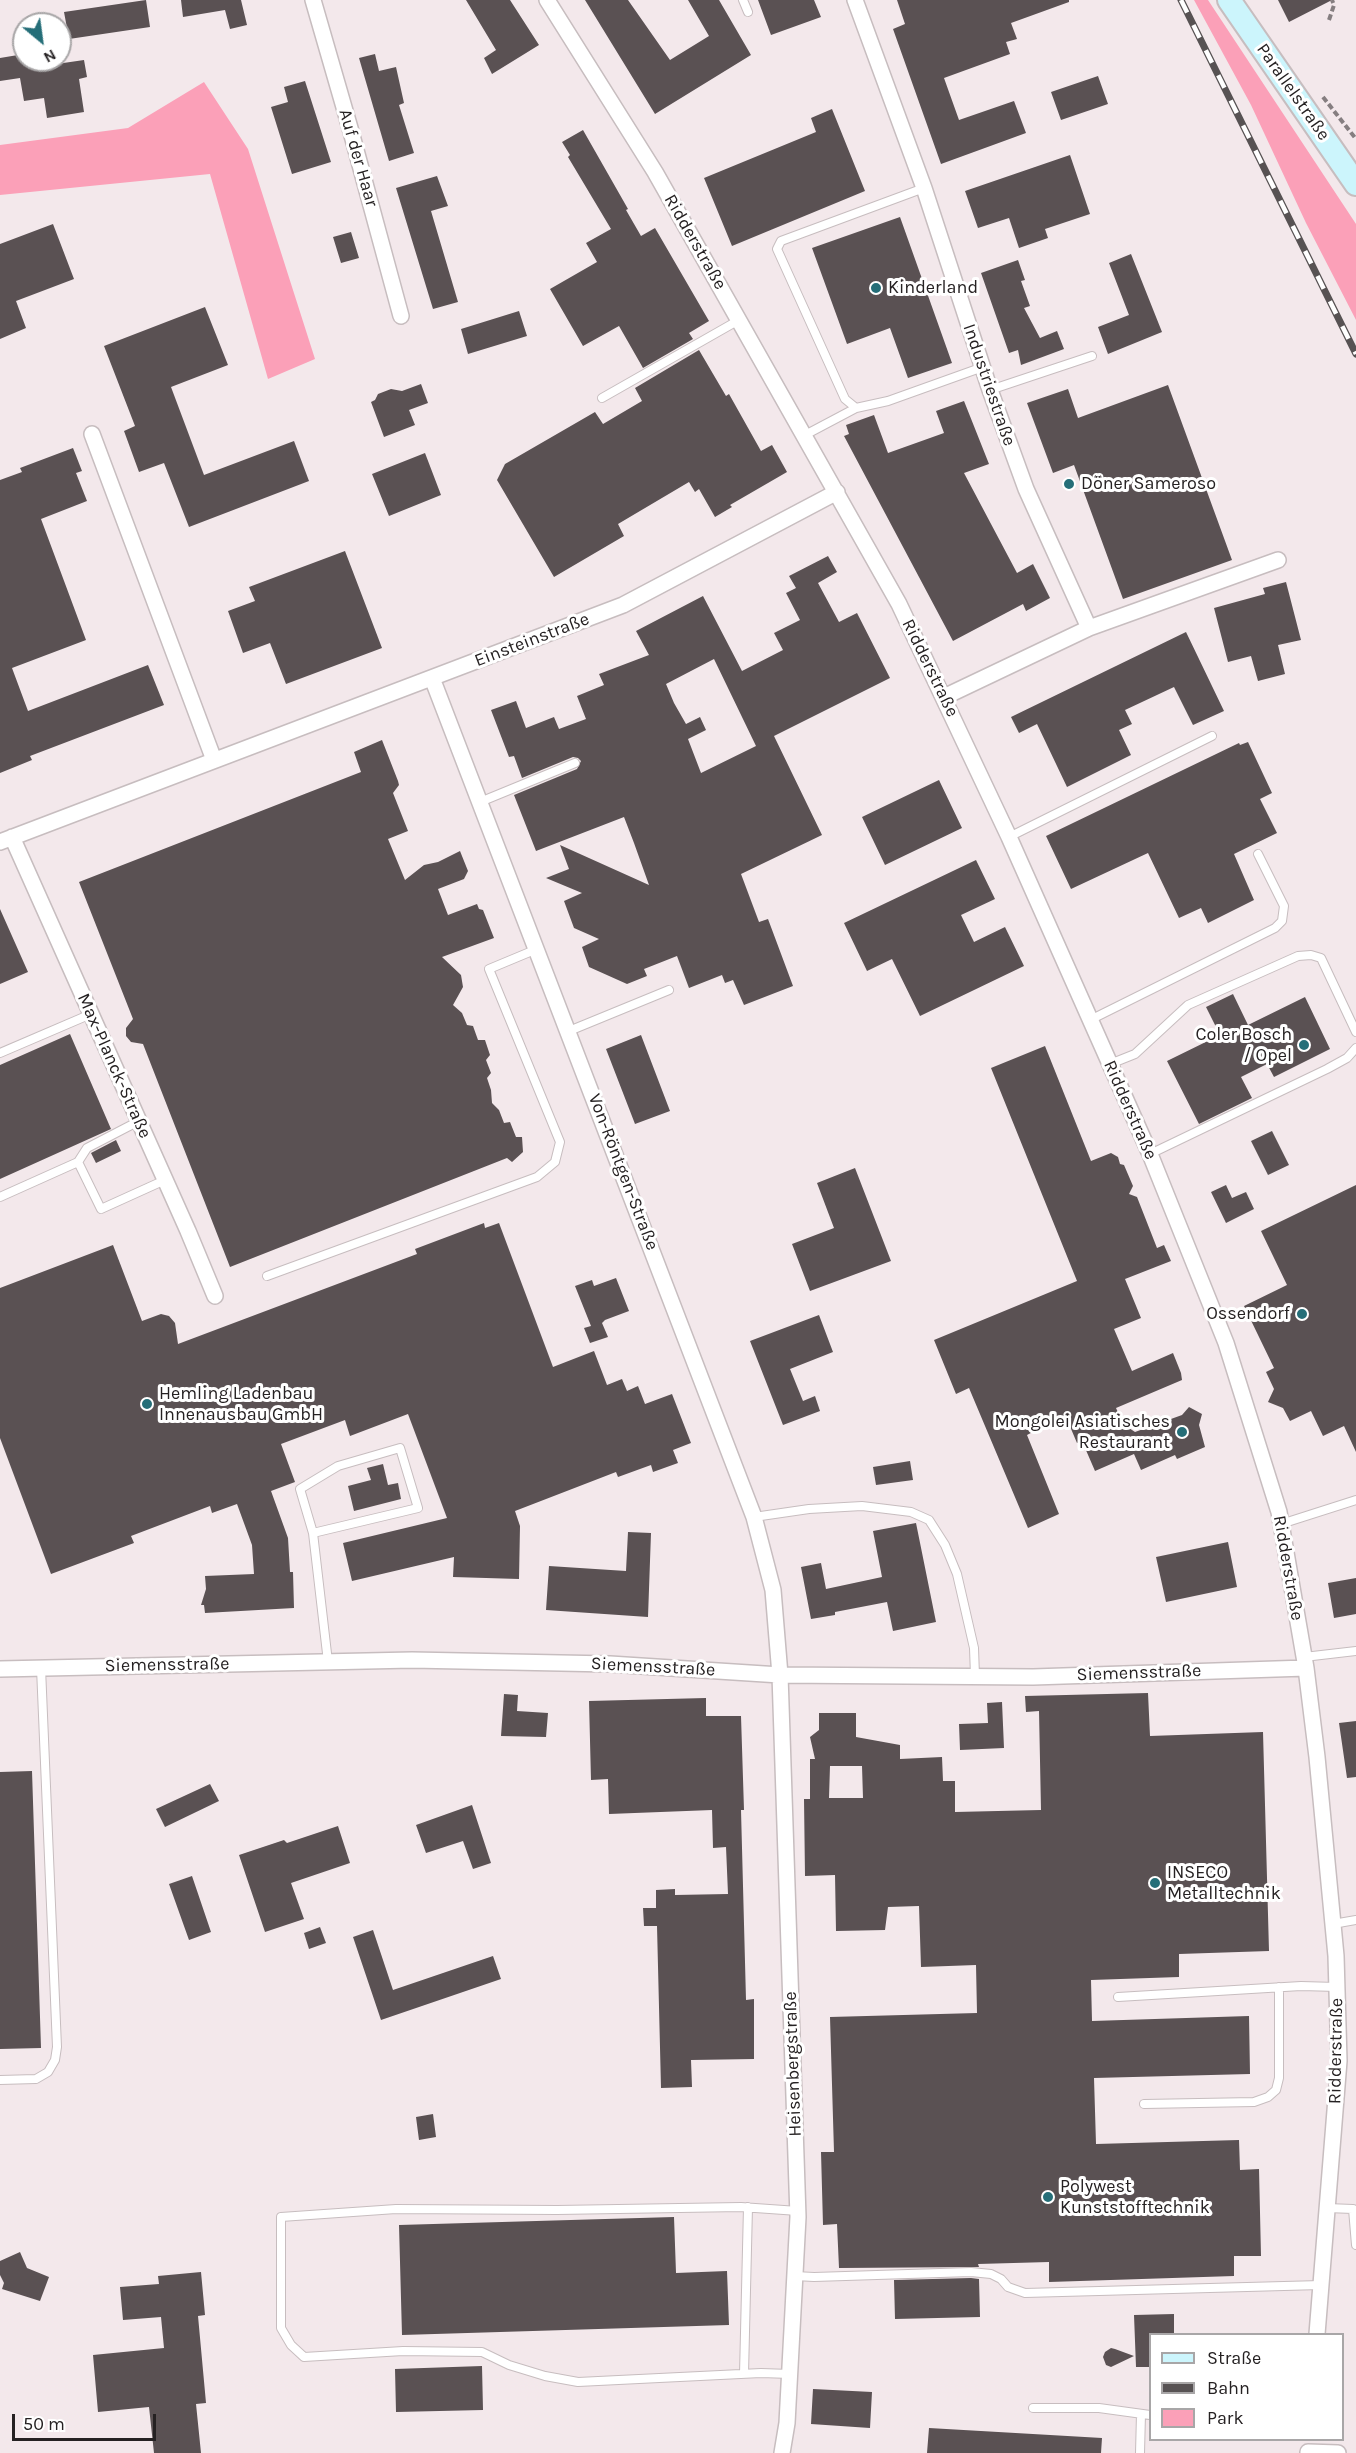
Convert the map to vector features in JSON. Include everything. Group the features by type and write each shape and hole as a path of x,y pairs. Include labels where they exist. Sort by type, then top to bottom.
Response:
{"main road":[{"name":"Parallelstraße","path":"1229,0 1356,184"}],"street":[{"name":"Auf der Haar","path":"313,0 351,128 401,316"},
{"name":"Ridderstraße","path":"547,0 655,172 899,604 945,697 1110,1064 1226,1343 1281,1524 1305,1663 1317,1757 1333,1924 1339,2061 1317,2333"},
{"name":"Industriestraße","path":"855,0 924,188 990,390 1026,489 1089,628"},
{"path":"92,434 214,760"},
{"name":"Einsteinstraße","path":"6,839 623,605 837,492"},
{"path":"945,697 1089,628 1278,560"},
{"name":"Von-Röntgen-Straße","path":"432,678 754,1517 773,1590 780,1675"},
{"name":"Max-Planck-Straße","path":"6,839 91,1014 215,1296"},
{"name":"Siemensstraße","path":"0,1669 412,1660 610,1664 780,1675 1033,1677 1305,1663"},
{"name":"Heisenbergstraße","path":"780,1675 798,2211 787,2422 782,2453"},
{"path":"1308,2453 1338,2453"}],"lane":[{"path":"743,0 748,12"},
{"path":"856,408 845,399 777,249 781,241 924,188"},
{"path":"602,398 740,320"},
{"path":"990,390 1092,356"},
{"path":"805,435 856,408 888,401 983,367"},
{"path":"1009,837 1212,736"},
{"path":"480,802 575,763"},
{"path":"1090,1020 1275,928 1282,921 1284,906 1258,854"},
{"path":"267,1276 537,1177 555,1162 560,1142 489,969 537,949"},
{"path":"1110,1064 1135,1054 1188,1005 1298,956 1311,955 1321,958 1356,1032"},
{"path":"569,1031 669,990"},
{"path":"0,1053 91,1014"},
{"path":"1149,1154 1327,1069 1347,1058 1356,1048"},
{"path":"0,1197 78,1162 87,1148 139,1121"},
{"path":"78,1162 101,1209 165,1180"},
{"path":"313,1533 418,1508 400,1449 338,1466 300,1489 313,1533 328,1662"},
{"path":"1281,1524 1356,1500"},
{"path":"754,1517 809,1509 862,1506 911,1512 928,1520 945,1545 957,1574 974,1648 975,1676"},
{"path":"1305,1663 1356,1651"},
{"path":"0,2080 36,2079 48,2072 55,2060 57,2047 41,1668"},
{"path":"1333,1924 1356,1920"},
{"path":"1118,1997 1279,1987 1337,1987"},
{"path":"1144,2104 1254,2102 1268,2097 1276,2090 1279,2078 1279,1987"},
{"path":"744,2374 748,2207"},
{"path":"790,2374 578,2382 536,2374 509,2365 482,2352 403,2351 304,2357 291,2345 281,2328 281,2217 396,2209 557,2210 748,2207 798,2211"},
{"path":"1327,2208 1353,2209 1356,2245"},
{"path":"795,2276 971,2272 991,2274 1001,2278 1008,2287 1025,2293 1321,2285"},
{"path":"1033,2408 1099,2408 1149,2415"},
{"path":"1140,2453 1141,2414"}],"path":[{"path":"1329,20 1334,4 1332,0"}],"green space":[{"path":"1194,0 1208,0 1356,224 1356,320 1306,223 1251,105"},
{"path":"204,82 248,149 315,359 268,379 210,174 0,195 0,145 128,128"}],"building":[{"path":"146,0 150,27 72,39 72,12 64,12"},
{"path":"181,0 241,0 247,25 230,29 225,10 183,17"},
{"path":"466,0 510,0 539,45 492,74 484,58 496,50"},
{"path":"585,0 628,0 670,60 709,36 688,0 719,0 751,55 655,114"},
{"path":"758,0 814,0 821,17 771,35"},
{"path":"897,0 1069,0 1069,2 1011,23 1017,39 1006,42 1010,54 944,78 959,120 1014,101 1026,133 941,164 893,29 905,24"},
{"path":"1278,0 1332,0 1289,22"},
{"path":"375,54 379,71 396,67 404,103 399,105 414,153 389,161 359,58"},
{"path":"12,56 12,72 72,72 72,62 84,60 87,77 79,79 84,112 47,118 44,98 24,101 20,78 0,81 0,58"},
{"path":"1098,76 1108,104 1061,120 1051,92"},
{"path":"305,81 331,162 292,174 271,107 288,102 284,87"},
{"path":"832,109 865,191 732,246 704,178 816,132 811,118"},
{"path":"583,130 641,236 655,228 709,321 689,333 693,339 643,368 619,326 583,346 550,289 597,262 586,243 611,229 568,157 570,155 562,142"},
{"path":"1070,155 1090,214 1045,229 1048,238 1019,248 1009,218 978,228 965,191"},
{"path":"437,176 448,206 431,211 458,302 433,309 396,188"},
{"name":"Kinderland","path":"900,217 952,363 908,378 890,328 847,344 812,248"},
{"path":"53,224 74,279 16,301 26,328 0,339 0,244"},
{"path":"351,232 359,258 341,263 333,237"},
{"path":"1131,254 1162,332 1108,354 1098,327 1129,315 1109,263"},
{"path":"1018,260 1025,280 1021,281 1030,306 1024,308 1040,338 1057,331 1064,349 1021,365 1018,350 1009,353 981,273"},
{"path":"205,307 228,365 171,387 204,475 294,441 309,481 189,527 164,463 139,472 124,431 135,426 104,346"},
{"path":"519,311 527,336 468,354 461,329"},
{"path":"699,350 726,396 729,394 761,451 772,445 787,472 730,505 732,507 715,517 699,489 695,492 689,482 618,524 624,536 554,577 497,480 505,464 595,412 603,424 642,401 635,388"},
{"path":"421,384 428,403 409,410 415,425 384,437 371,402 378,394 391,389 402,391"},
{"path":"1168,385 1232,560 1123,599 1074,465 1053,473 1027,403 1068,389 1078,418"},
{"path":"964,401 989,464 964,473 1017,573 1033,564 1050,598 1026,611 1023,604 953,641 844,436 849,434 846,425 874,415 888,453 944,433 936,411"},
{"path":"73,448 82,471 76,473 87,501 41,519 86,640 12,668 28,711 148,665 164,705 30,756 32,760 0,773 0,480 22,472 20,468"},
{"path":"425,453 441,495 389,516 372,474"},
{"path":"345,551 382,648 286,684 270,643 243,653 228,611 255,601 249,587"},
{"path":"828,556 837,572 818,583 839,622 857,613 890,678 774,736 822,835 741,874 759,922 768,919 793,986 744,1005 733,980 725,983 722,975 689,988 677,956 644,969 647,976 627,984 589,967 582,947 599,939 574,928 564,901 582,893 546,878 569,869 560,845 649,885 634,843 624,817 536,851 514,795 577,769 581,761 573,757 522,778 514,756 509,757 491,710 516,701 526,728 554,717 559,729 586,719 577,696 604,685 599,674 649,655 636,631 703,596 742,671 783,650 774,633 800,620 786,593 796,588 789,576","holes":["714,659 756,746 701,773 688,739 706,730 700,717 686,724 666,684"]},
{"path":"1286,582 1301,640 1278,645 1285,674 1258,681 1251,656 1228,662 1214,608 1265,594 1263,588"},
{"path":"1186,632 1224,711 1193,725 1174,687 1125,710 1132,724 1119,730 1131,755 1067,787 1037,724 1019,733 1011,717"},
{"path":"382,740 398,781 399,785 393,793 408,831 388,839 405,880 424,865 438,862 460,851 468,871 464,879 438,889 448,915 477,904 479,909 483,910 494,938 442,957 461,975 463,987 453,1005 462,1013 467,1025 473,1026 478,1040 485,1040 490,1055 486,1060 491,1073 487,1078 492,1103 499,1110 504,1123 510,1122 516,1137 522,1137 523,1152 512,1162 507,1158 230,1267 143,1044 131,1042 126,1036 126,1028 133,1019 79,882 361,772 354,752"},
{"path":"1248,742 1272,793 1260,799 1277,833 1234,854 1254,900 1208,923 1201,908 1179,918 1148,853 1071,889 1046,836 1239,743 1240,745"},
{"path":"939,780 962,828 885,865 862,817"},
{"path":"976,860 995,899 961,915 974,942 1005,927 1024,966 920,1016 892,959 867,971 844,923"},
{"path":"0,909 28,972 0,984"},
{"path":"1233,994 1248,1025 1305,997 1330,1049 1274,1077 1267,1064 1241,1077 1252,1098 1199,1124 1167,1061 1220,1035 1206,1007"},
{"path":"70,1034 111,1129 0,1179 0,1065"},
{"path":"641,1035 670,1111 635,1124 606,1049"},
{"path":"1045,1046 1091,1161 1111,1153 1118,1157 1133,1186 1129,1194 1137,1197 1157,1248 1164,1245 1171,1261 1125,1279 1141,1318 1114,1329 1132,1371 1173,1353 1182,1380 1116,1408 1123,1424 1135,1432 1182,1415 1189,1407 1202,1414 1199,1425 1205,1447 1177,1459 1175,1455 1141,1470 1134,1454 1095,1471 1082,1441 1077,1443 1066,1417 1048,1424 1027,1435 1059,1514 1028,1528 969,1388 956,1394 934,1340 1077,1281 991,1068"},
{"path":"1272,1131 1289,1165 1268,1175 1251,1141"},
{"path":"116,1140 121,1151 96,1163 91,1153"},
{"path":"855,1168 891,1261 810,1291 792,1244 834,1228 817,1183"},
{"path":"1226,1185 1232,1198 1246,1192 1254,1209 1226,1223 1211,1192"},
{"name":"Ossendorf","path":"1356,1185 1356,1452 1344,1426 1323,1436 1311,1411 1290,1421 1283,1408 1268,1402 1274,1389 1266,1372 1274,1368 1244,1306 1287,1285 1261,1231"},
{"path":"484,1223 485,1228 499,1223 553,1367 594,1351 607,1385 622,1379 627,1391 638,1386 645,1404 672,1394 691,1443 673,1450 678,1463 653,1472 651,1465 618,1477 616,1472 515,1511 520,1526 519,1579 453,1577 454,1557 352,1581 343,1543 447,1518 408,1414 350,1436 345,1420 281,1444 295,1482 271,1491 288,1538 290,1572 293,1572 294,1608 205,1613 204,1605 201,1605 206,1589 205,1576 254,1574 252,1545 237,1504 212,1513 210,1506 131,1536 134,1543 51,1574 0,1438 0,1288 113,1245 142,1321 161,1314 169,1316 175,1323 178,1344 417,1254 415,1249"},
{"path":"616,1278 629,1311 605,1320 602,1323 608,1337 590,1343 584,1328 591,1326 575,1286 592,1280 594,1286"},
{"path":"819,1315 833,1352 790,1369 803,1401 815,1396 820,1411 783,1425 750,1341"},
{"path":"910,1461 913,1480 876,1485 873,1467"},
{"path":"383,1464 388,1485 398,1483 401,1499 354,1511 348,1486 371,1480 367,1468"},
{"path":"916,1523 936,1622 893,1631 887,1602 811,1619 801,1567 821,1563 826,1589 882,1577 873,1531"},
{"path":"628,1532 651,1533 648,1617 546,1610 549,1566 626,1571"},
{"path":"1228,1542 1237,1587 1166,1602 1156,1557"},
{"path":"1356,1578 1356,1614 1334,1618 1328,1583"},
{"path":"1148,1693 1150,1736 1263,1732 1269,1951 1179,1954 1179,1977 1091,1980 1092,2021 1249,2016 1250,2074 1094,2078 1096,2144 1239,2140 1240,2170 1259,2169 1261,2256 1234,2256 1234,2276 1049,2282 1049,2262 978,2264 979,2267 839,2268 837,2224 823,2225 821,2152 834,2152 830,2017 977,2013 976,1965 921,1967 919,1906 888,1907 885,1930 836,1931 835,1875 805,1876 804,1799 810,1799 810,1759 815,1759 810,1737 819,1730 819,1713 856,1713 856,1737 900,1745 900,1759 942,1757 943,1781 955,1781 955,1812 1041,1810 1039,1711 1026,1712 1025,1696","holes":["830,1766 862,1766 863,1798 829,1798"]},
{"path":"504,1694 518,1695 517,1711 548,1713 546,1737 501,1736"},
{"path":"706,1698 706,1716 741,1716 746,2000 754,1999 754,2059 691,2060 692,2087 661,2088 657,1926 644,1926 643,1908 656,1908 656,1890 675,1889 675,1895 728,1894 726,1847 713,1848 712,1810 609,1814 608,1779 591,1780 589,1701"},
{"path":"1002,1702 1004,1748 960,1750 959,1724 988,1723 987,1703"},
{"path":"1356,1721 1356,1777 1347,1778 1339,1723"},
{"path":"32,1771 41,2048 0,2049 0,1772"},
{"path":"210,1784 219,1801 165,1827 156,1809"},
{"path":"472,1805 491,1863 473,1869 463,1841 426,1853 416,1825"},
{"path":"338,1826 350,1863 291,1883 304,1919 265,1932 239,1855 284,1840 287,1843"},
{"path":"192,1876 211,1932 189,1940 169,1884"},
{"path":"320,1927 326,1943 309,1949 304,1933"},
{"path":"373,1930 393,1990 493,1956 501,1979 381,2020 353,1937"},
{"path":"433,2114 436,2137 419,2140 416,2117"},
{"path":"674,2217 676,2273 727,2271 729,2325 402,2335 399,2225"},
{"path":"20,2252 27,2268 49,2277 40,2301 2,2289 4,2283 0,2275 0,2261"},
{"path":"201,2272 205,2315 198,2316 206,2403 196,2404 201,2453 154,2453 149,2407 98,2412 93,2355 164,2348 161,2317 123,2320 120,2287 159,2284 158,2276"},
{"path":"979,2279 980,2317 895,2319 894,2280"},
{"path":"1174,2314 1174,2333 1149,2333 1149,2367 1136,2367 1134,2315"},
{"path":"1111,2348 1134,2356 1111,2367 1106,2365 1103,2357 1105,2352"},
{"path":"482,2366 483,2410 396,2412 395,2369"},
{"path":"813,2389 872,2392 870,2428 811,2424"},
{"path":"929,2428 1102,2438 1101,2453 927,2453"}],"railway":[{"path":"1181,0 1356,354"}],"place":[{"name":"Kinderland","path":"876,288"},
{"name":"Döner Sameroso","path":"1069,484"},
{"name":"Coler Bosch / Opel","path":"1304,1045"},
{"name":"Ossendorf","path":"1302,1314"},
{"name":"Hemling Ladenbau Innenausbau GmbH","path":"147,1404"},
{"name":"Mongolei Asiatisches Restaurant","path":"1182,1432"},
{"name":"INSECO Metalltechnik","path":"1155,1883"},
{"name":"Polywest Kunststofftechnik","path":"1048,2197"}]}
